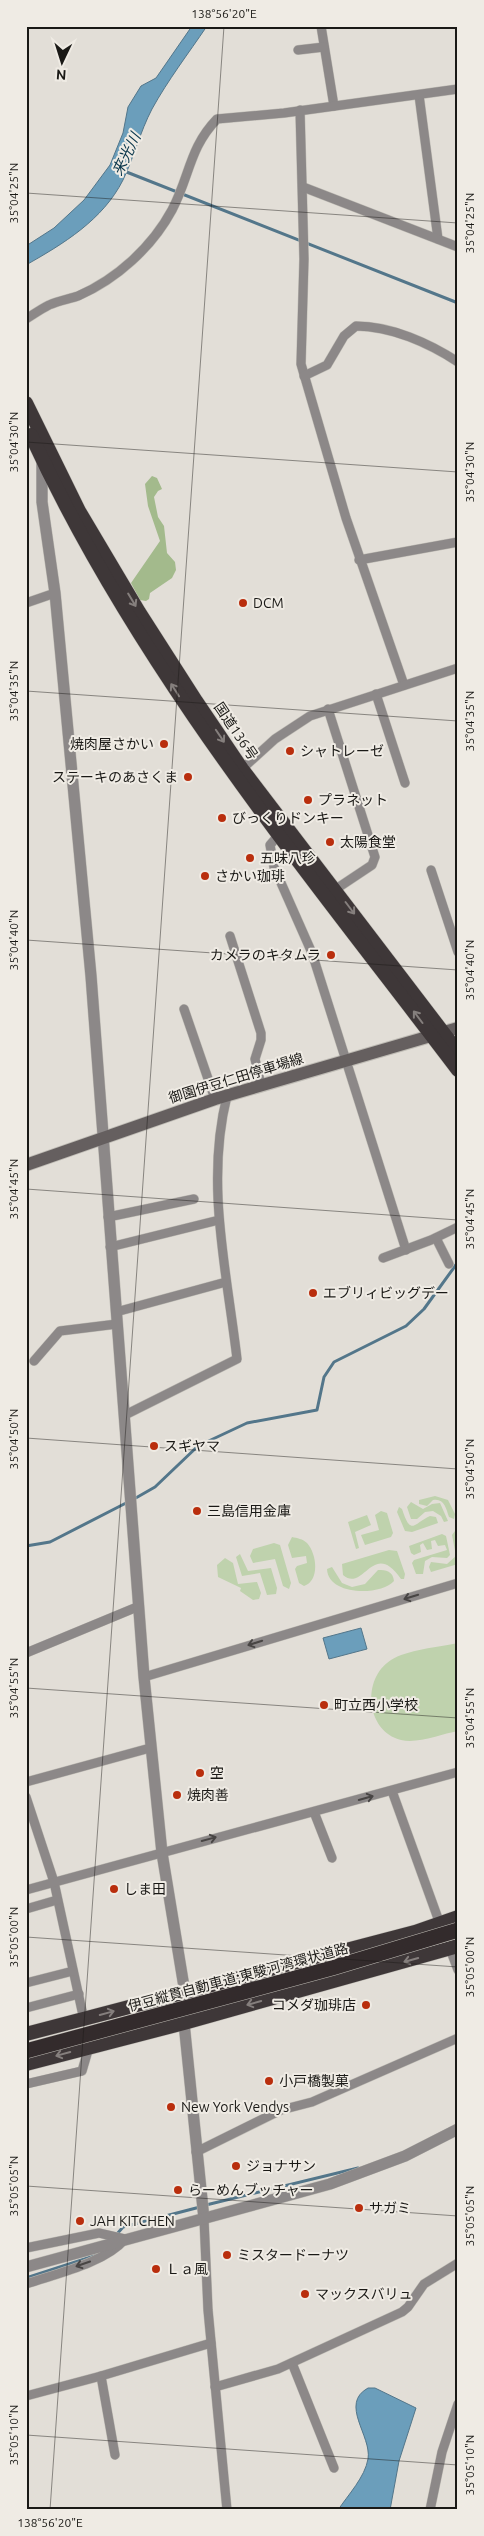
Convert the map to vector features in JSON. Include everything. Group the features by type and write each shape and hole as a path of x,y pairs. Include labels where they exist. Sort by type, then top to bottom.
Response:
{"highway":[{"name":"国道136号","path":"26,403 79,511 139,612 283,830 336,889 437,1034 458,1070"},
{"name":"国道136号","path":"26,424 70,515 139,633 197,722 283,830 437,1034 458,1052"},
{"path":"26,2034 440,1924 458,1917"},
{"name":"伊豆縦貫自動車道;東駿河湾環状道路","path":"26,2051 332,1968 458,1930"},
{"path":"26,2064 184,2023 454,1948"}],"main road":[{"name":"御園伊豆仁田停車場線","path":"26,1165 261,1085 458,1028"}],"street":[{"path":"321,26 334,106"},
{"path":"298,50 324,47"},
{"path":"26,319 50,304 79,295 111,278 143,249 171,211 182,189 198,141 217,119 334,106 458,89"},
{"path":"419,95 438,238"},
{"path":"300,110 303,187 301,364 360,560 404,685"},
{"path":"303,187 458,247"},
{"path":"304,376 327,365 344,336 356,326 380,328 425,344 458,362"},
{"path":"44,441 42,502 55,592 76,797 101,1139 125,1415 137,1607 162,1853 185,1993 184,2023 204,2219 211,2343 226,2510"},
{"path":"360,560 458,542"},
{"path":"26,603 55,592"},
{"path":"242,769 296,724 328,709 458,668"},
{"path":"376,694 405,784"},
{"path":"328,709 375,857 372,865 336,889"},
{"path":"283,830 270,845 274,867 312,952 406,1250"},
{"path":"431,870 458,952"},
{"path":"230,936 261,1033 261,1040 255,1059 261,1085"},
{"path":"125,1415 236,1358 219,1220 221,1098 184,1009"},
{"path":"108,1217 194,1199"},
{"path":"110,1247 219,1220"},
{"path":"383,1258 436,1238 458,1227"},
{"path":"436,1238 449,1264"},
{"path":"116,1312 226,1282"},
{"path":"34,1360 60,1331 117,1324"},
{"path":"144,1677 458,1583"},
{"path":"26,1653 137,1607"},
{"path":"26,1782 150,1748"},
{"path":"26,1890 458,1772"},
{"path":"392,1790 440,1924"},
{"path":"26,1797 54,1882 84,2020"},
{"path":"314,1812 332,1858"},
{"path":"26,1909 57,1900"},
{"path":"454,1948 458,1970"},
{"path":"26,1983 73,1971"},
{"path":"26,2008 79,1994"},
{"path":"196,2152 282,2110 312,2102 458,2038"},
{"path":"26,2084 82,2071 89,2047"},
{"path":"26,2267 330,2184 405,2156 458,2129"},
{"path":"26,2248 99,2233 125,2239"},
{"path":"26,2284 92,2260 120,2245 125,2239"},
{"path":"215,2387 292,2363 402,2312 408,2307 424,2284 458,2263"},
{"path":"26,2396 211,2343"},
{"path":"292,2363 334,2468"},
{"path":"100,2376 115,2455"},
{"path":"430,2510 442,2452 458,2404"}],"green space":[{"path":"152,476 157,478 162,489 154,497 158,517 164,526 167,553 175,562 176,570 172,578 150,593 149,599 146,601 140,600 131,583 160,541 148,506 145,484"},
{"path":"435,1496 448,1500 455,1514 454,1519 449,1517 444,1504 440,1501 433,1500 427,1506 419,1504 419,1500"},
{"path":"411,1502 423,1509 432,1504 440,1503 448,1521 444,1522 441,1516 433,1511 425,1512 417,1519 411,1519 407,1507"},
{"path":"399,1507 402,1509 408,1523 413,1526 430,1516 436,1517 438,1523 412,1532 405,1531 397,1512"},
{"path":"381,1511 387,1513 393,1533 391,1537 365,1545 361,1535 379,1530 375,1515"},
{"path":"367,1515 371,1525 355,1532 359,1548 356,1549 348,1522"},
{"path":"455,1531 458,1532 458,1564 431,1572 429,1567 431,1562 447,1564 456,1556 452,1535"},
{"path":"442,1534 446,1536 450,1555 447,1558 432,1557 425,1561 423,1574 416,1574 412,1563 414,1560 447,1550 445,1545 438,1546 435,1540 431,1541 432,1549 427,1550 423,1543 420,1545 421,1552 414,1555 411,1553 409,1546"},
{"path":"292,1537 307,1543 315,1560 313,1579 304,1586 299,1583 295,1569 297,1566 307,1563 306,1556 292,1558 288,1545"},
{"path":"274,1543 280,1545 291,1583 289,1589 283,1586 275,1559 253,1563 250,1556 253,1549"},
{"path":"389,1550 397,1551 405,1574 404,1579 401,1579 391,1568 383,1564 376,1564 357,1577 350,1579 343,1575 342,1564"},
{"path":"240,1554 248,1571 271,1568 277,1588 276,1594 267,1595 260,1573 242,1576 236,1557"},
{"path":"225,1558 233,1563 238,1584 257,1582 261,1593 259,1599 253,1600 240,1591 241,1588 218,1577 217,1565"},
{"path":"332,1567 342,1583 352,1587 365,1584 378,1570 389,1572 394,1581 387,1586 367,1591 345,1589 330,1578 327,1569"},
{"path":"458,1643 458,1731 415,1741 401,1740 389,1735 380,1726 372,1704 372,1691 375,1679 381,1669 391,1660 405,1654"}],"water":[{"name":"来光川","path":"192,26 207,26 171,77 152,109 127,171 115,194 105,207 81,230 26,265 26,246 54,228 84,200 110,165 123,133 128,107 141,86 156,78"},
{"path":"361,1628 367,1649 329,1659 323,1638"},
{"path":"368,2388 375,2388 416,2408 399,2461 390,2510 338,2510 360,2479 368,2459 366,2440 356,2411 356,2403 360,2395"}],"waterway":[{"name":"来光川","path":"124,171 458,303"},
{"path":"134,1499 155,1487 198,1446 247,1423 317,1410 324,1377 334,1362 406,1326 424,1309 458,1262"},
{"path":"26,1546 50,1542 128,1502"},
{"path":"206,2205 358,2168"},
{"path":"117,2234 123,2227 200,2207"},
{"path":"26,2278 97,2255"}],"place":[{"name":"DCM","path":"243,603"},
{"name":"焼肉屋さかい","path":"164,744"},
{"name":"シャトレーゼ","path":"290,751"},
{"name":"ステーキのあさくま","path":"188,777"},
{"name":"プラネット","path":"308,800"},
{"name":"びっくりドンキー","path":"222,818"},
{"name":"太陽食堂","path":"330,842"},
{"name":"五味八珍","path":"250,858"},
{"name":"さかい珈琲","path":"205,876"},
{"name":"カメラのキタムラ","path":"331,955"},
{"name":"エブリィビッグデー","path":"313,1293"},
{"name":"スギヤマ","path":"154,1446"},
{"name":"三島信用金庫","path":"197,1511"},
{"name":"町立西小学校","path":"324,1705"},
{"name":"空","path":"200,1773"},
{"name":"焼肉善","path":"177,1795"},
{"name":"しま田","path":"114,1889"},
{"name":"コメダ珈琲店","path":"366,2005"},
{"name":"小戸橋製菓","path":"269,2081"},
{"name":"New York Vendys","path":"171,2107"},
{"name":"ジョナサン","path":"236,2166"},
{"name":"らーめんブッチャー","path":"178,2190"},
{"name":"サガミ","path":"359,2208"},
{"name":"JAH KITCHEN","path":"80,2221"},
{"name":"ミスタードーナツ","path":"227,2255"},
{"name":"Ｌａ風","path":"156,2269"},
{"name":"マックスバリュ","path":"305,2294"}]}
